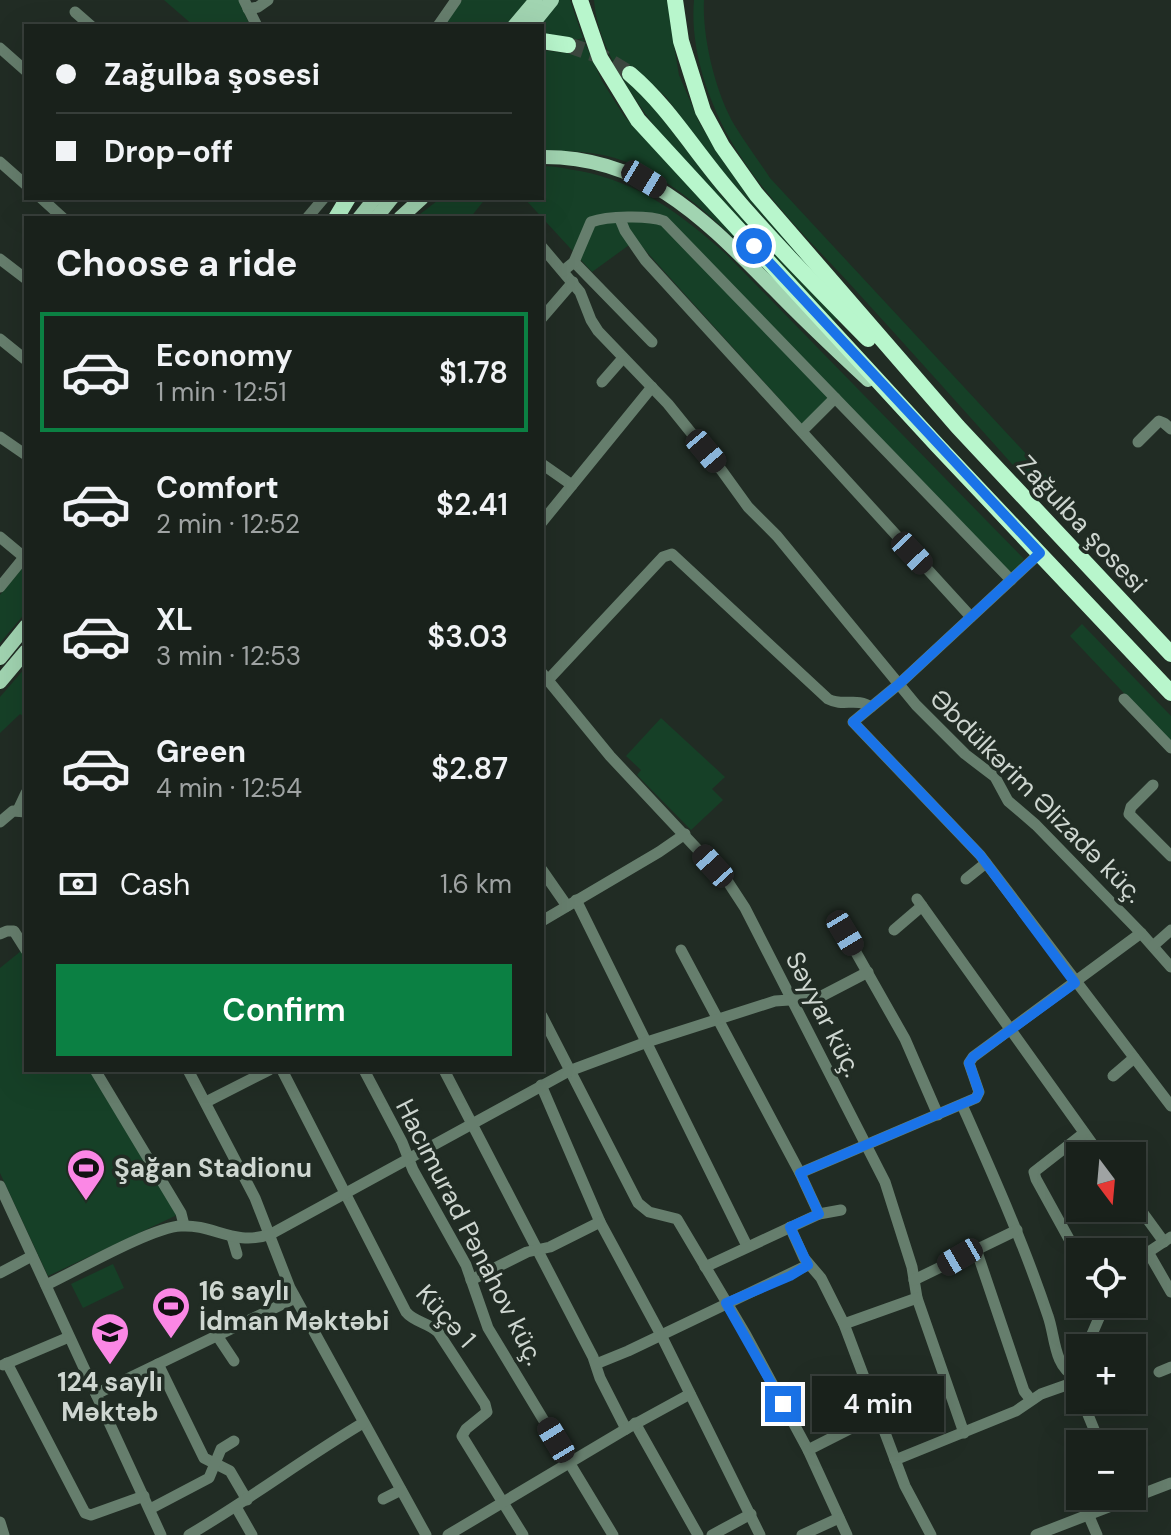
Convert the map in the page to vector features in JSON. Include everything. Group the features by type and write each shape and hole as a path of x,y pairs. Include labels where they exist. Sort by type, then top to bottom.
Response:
{"highway":[{"name":"Zağulba şosesi","path":"578,0 604,66 630,108 673,159 1171,693"},
{"path":"591,0 601,41 630,108"},
{"path":"675,0 681,41 710,127 748,184 958,427"},
{"path":"684,0 691,75"},
{"path":"544,41 568,45"},
{"path":"630,74 662,105 714,174 753,218 899,372 958,427"},
{"name":"Zağulba şosesi","path":"958,427 1171,654"}],"main road":[{"path":"516,24 536,0"},
{"path":"533,24 552,0"},
{"path":"544,157 581,159 612,167 644,179 679,200 721,236 937,445"},
{"path":"361,216 373,200"},
{"path":"378,216 390,200"},
{"path":"402,216 420,200"},
{"path":"0,658 24,628"},
{"path":"0,682 24,653"}],"street":[{"path":"246,4 258,7 268,0"},
{"path":"439,24 456,0"},
{"path":"246,4 256,24"},
{"path":"75,12 89,24"},
{"path":"0,48 24,69"},
{"path":"0,162 24,183"},
{"path":"43,200 61,216"},
{"path":"309,216 321,200"},
{"path":"563,271 574,262 591,222 652,218 664,221 1011,580"},
{"path":"620,219 645,260 971,617"},
{"name":"Əbdülkərim Əlizadə küç.","path":"544,249 583,297 594,325 652,387 748,507 777,536 916,705 965,754 995,777 1003,795 1014,807 1036,825 1171,967"},
{"path":"0,259 24,277"},
{"path":"574,262 652,342"},
{"path":"544,316 573,282"},
{"path":"0,339 24,358"},
{"path":"602,382 623,358"},
{"path":"544,520 652,387"},
{"path":"802,431 835,398"},
{"path":"1138,442 1159,421 1171,429"},
{"path":"0,437 24,454"},
{"path":"544,465 572,485"},
{"path":"0,537 24,555"},
{"path":"1040,553 899,684 853,722 986,863 1171,1106"},
{"path":"545,676 663,557 672,554 828,699 839,703 861,701 871,707"},
{"path":"0,587 24,557"},
{"name":"Səyyar küç.","path":"545,676 610,756 737,894 891,1197 917,1298 964,1433"},
{"path":"1124,699 1171,748"},
{"path":"1153,785 1131,807 1129,814 1171,856"},
{"path":"0,822 22,811"},
{"path":"544,920 685,834"},
{"path":"966,879 986,863"},
{"path":"544,872 572,903 647,1042 747,1246"},
{"path":"894,930 920,902 1091,1142"},
{"path":"1153,946 1171,930"},
{"path":"0,934 14,931 24,947"},
{"path":"845,933 905,1039 938,1115"},
{"path":"800,1173 976,1098 979,1092 969,1067 971,1060 1141,933"},
{"path":"681,950 819,1214"},
{"path":"46,1285 157,1232 184,1225 232,1237 252,1239 271,1234 569,1071 719,1019 791,998 818,998 868,972"},
{"path":"544,1020 641,1207 677,1219 808,1450 847,1535"},
{"path":"1113,1076 1134,1058"},
{"path":"96,1072 181,1213 184,1225"},
{"path":"189,1072 244,1174 295,1298 401,1490 421,1533"},
{"path":"206,1102 265,1072"},
{"name":"Küçə 1","path":"283,1072 406,1312 438,1332 485,1404 487,1412 462,1436 523,1535"},
{"name":"Hacımurad Pənahov küç.","path":"365,1072 455,1244 488,1328 613,1535"},
{"path":"445,1072 596,1364 630,1426 698,1535"},
{"path":"541,1085 600,1222 661,1335 760,1535"},
{"path":"962,1105 1017,1230 1066,1370"},
{"path":"1068,1238 1034,1172 1084,1133"},
{"path":"0,1186 161,1535"},
{"path":"705,1267 819,1214 841,1210"},
{"path":"1146,1214 1168,1239 1148,1252 1171,1292"},
{"path":"471,1280 527,1252 550,1247 600,1222"},
{"path":"790,1227 808,1265 821,1278 844,1324 895,1460 931,1535"},
{"path":"914,1280 1017,1230"},
{"path":"232,1237 237,1254"},
{"path":"976,1249 1024,1391 1031,1400"},
{"path":"0,1273 32,1256"},
{"path":"596,1364 808,1265"},
{"path":"96,1394 295,1298"},
{"path":"844,1324 917,1298"},
{"path":"69,1337 3,1365 85,1513 91,1515 144,1496"},
{"path":"218,1337 234,1361"},
{"path":"158,1364 202,1455 230,1471 247,1500"},
{"path":"1159,1372 1171,1367"},
{"path":"895,1460 1016,1411 1066,1383"},
{"path":"448,1535 630,1426 690,1394"},
{"path":"808,1450 877,1415"},
{"path":"189,1535 363,1423"},
{"path":"150,1509 209,1478 221,1449 234,1441"},
{"path":"1146,1491 1171,1483"},
{"path":"383,1499 401,1490"},
{"path":"236,1507 252,1535"},
{"path":"1036,1535 1097,1510"},
{"path":"712,1535 751,1514"},
{"path":"1088,1514 1097,1535"},
{"path":"802,1535 839,1518"},
{"path":"0,1522 4,1535"}],"green space":[{"path":"164,0 239,0 249,24 192,24"},
{"path":"462,0 570,0 583,38 575,40 544,35 544,24 444,24"},
{"path":"594,0 671,0 679,75 699,122 725,164 837,300 723,172 666,97 633,66 623,79 645,96 720,194 837,318 834,321 655,127 620,75 602,38"},
{"path":"694,0 704,0 708,48 728,113 770,178 1053,483 1046,490 1051,498 1047,503 788,218 740,156 719,119 706,86 697,52"},
{"path":"583,39 602,81 624,116 805,310 718,223 668,184 615,158 544,150 544,50 574,54 576,42"},
{"path":"544,166 601,176 622,183 659,202 693,226 726,254 1024,559 1011,575 835,392 802,424 636,240 592,272 544,220 544,216 526,200 544,200"},
{"path":"438,200 484,200 472,216 418,216"},
{"path":"24,565 24,614 0,643 0,595"},
{"path":"1082,624 1171,716 1171,743 1070,636"},
{"path":"24,669 24,717 20,714 0,733 0,697"},
{"path":"661,718 725,777 712,789 723,800 691,830 637,775 641,770 626,756"},
{"path":"21,951 24,956 24,1072 92,1072 177,1215 48,1276 0,1173 0,968"},
{"path":"113,1264 124,1288 83,1308 71,1284"}],"tunnel":[{"path":"568,45 601,56 630,74"}],"place":[{"name":"Şağan Stadionu","path":"86,1202"},
{"name":"16 saylı İdman Məktəbi","path":"171,1340"},
{"name":"124 saylı Məktəb","path":"110,1366"}],"route":[{"path":"754,246 1040,553 899,684 853,722 980,855 1075,983 973,1057 969,1067 978,1087 976,1098 800,1173 819,1214 790,1227 808,1265 790,1276 726,1303 783,1404"}]}
